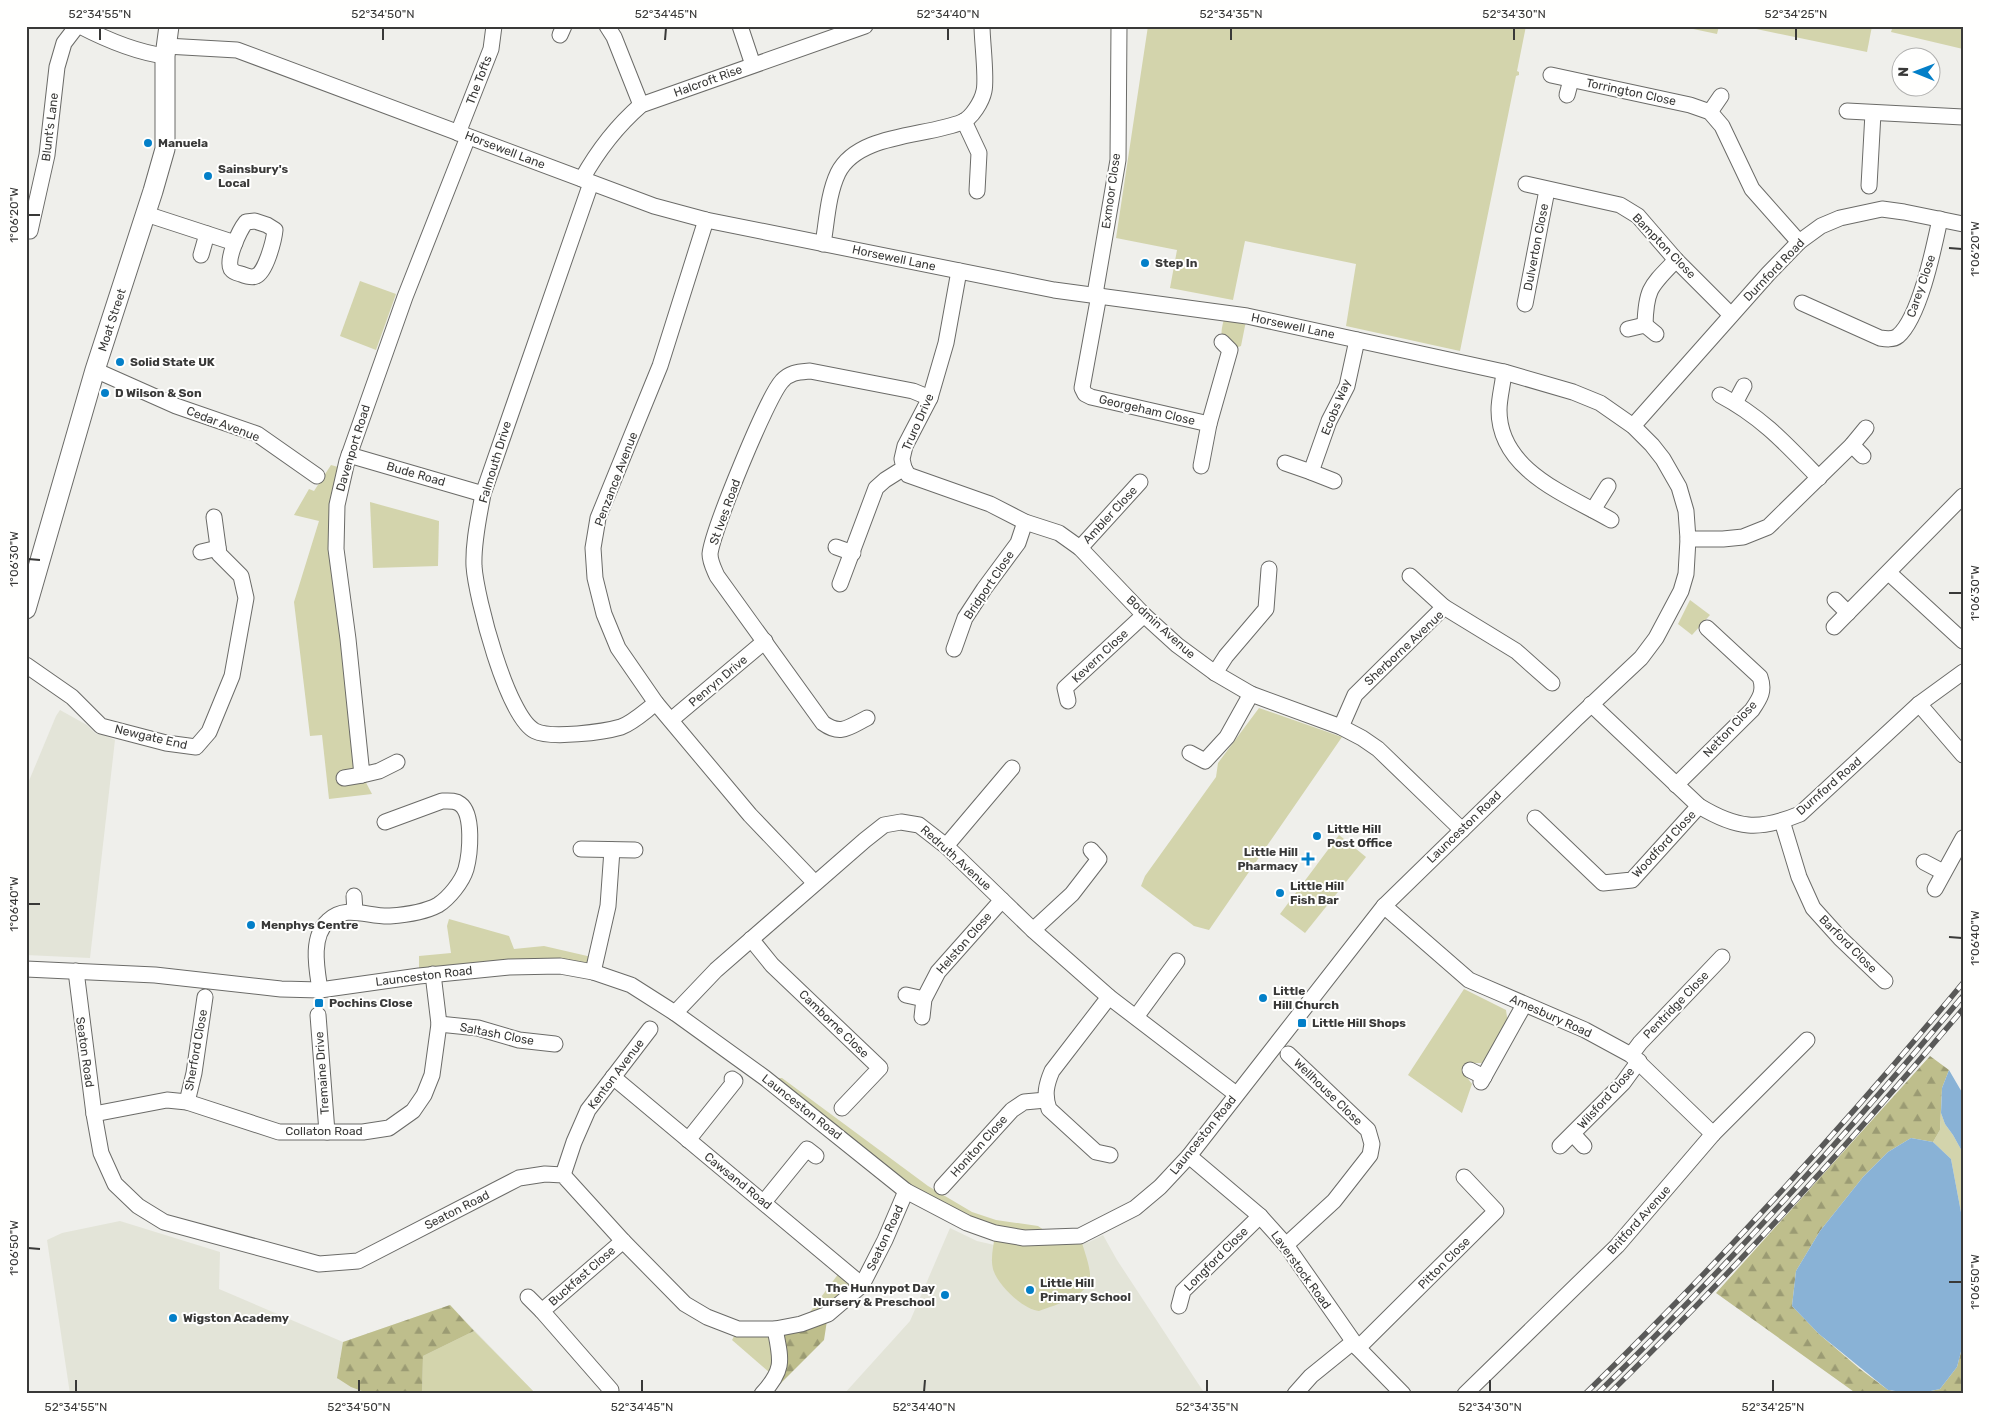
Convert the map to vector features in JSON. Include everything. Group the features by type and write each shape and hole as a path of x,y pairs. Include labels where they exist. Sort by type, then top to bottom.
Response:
{"main road":[{"name":"Moat Street","path":"26,609 95,370 146,214 165,149 166,51 169,26"}],"street":[{"name":"Horsewell Lane","path":"79,26 114,42 151,54 166,51 236,50 654,206 706,220 1054,290 1226,312 1504,372 1565,389 1591,399 1600,403 1633,426"},
{"name":"Blunt's Lane","path":"30,231 47,155 57,67 64,43 79,26"},
{"name":"The Tofts","path":"463,135 491,50 494,26"},
{"path":"607,26 614,37 641,105"},
{"path":"740,26 753,65"},
{"name":"Halcroft Rise","path":"587,181 590,166 627,118 641,105 865,26"},
{"path":"823,244 832,190 839,171 850,157 866,147 964,121 978,106 985,90 982,26"},
{"name":"Exmoor Close","path":"1097,294 1118,160 1119,26"},
{"name":"Torrington Close","path":"1551,75 1690,105 1710,112"},
{"path":"1567,95 1571,80"},
{"path":"1721,96 1710,112 1722,126 1752,189 1799,242"},
{"path":"1847,111 1963,117"},
{"path":"1869,186 1873,112"},
{"path":"964,121 979,153 977,190"},
{"name":"Davenport Road","path":"362,775 348,639 336,549 337,505 349,454 463,135"},
{"name":"Falmouth Drive","path":"587,181 483,494 474,565 478,592 492,650 518,712 534,731 550,735 586,733 621,726 633,720 656,703"},
{"name":"Bampton Close","path":"1526,184 1620,205 1638,216 1676,260 1731,315"},
{"name":"Dulverton Close","path":"1525,304 1547,190"},
{"name":"Durnford Road","path":"1633,426 1691,363 1731,315 1799,242 1821,226 1860,212 1882,209 1963,224"},
{"path":"146,214 235,243"},
{"name":"Carey Close","path":"1802,302 1880,338 1889,339 1897,337 1908,323 1928,272 1940,219"},
{"name":"Penzance Avenue","path":"706,220 660,366 598,518 593,548 595,578 604,614 618,648 656,703 750,815 815,883"},
{"path":"201,254 207,234"},
{"path":"1628,329 1650,329 1646,301 1653,284 1676,260"},
{"name":"Truro Drive","path":"840,584 876,488 884,480 904,468 902,459 905,446 930,398 946,343 959,271"},
{"name":"Georgeham Close","path":"1097,294 1080,400 1091,397 1209,424 1201,466"},
{"name":"Ecobs Way","path":"1311,472 1329,421 1347,386 1358,340"},
{"path":"1209,424 1231,346"},
{"name":"Cedar Avenue","path":"95,370 176,406 257,434 317,476"},
{"name":"St Ives Road","path":"866,718 844,730 832,730 823,723 717,576 710,555 716,532 774,390 783,379 792,373 810,370 913,391 930,398"},
{"path":"1504,372 1499,410 1501,429 1511,451 1534,475 1562,494 1611,520"},
{"path":"1735,403 1744,386"},
{"path":"1720,395 1735,403 1770,428 1819,478"},
{"name":"Launceston Road","path":"26,969 155,975 281,990 320,990 433,974 517,967 560,966 593,972 631,985 675,1013 765,1078 906,1191 967,1223 995,1233 1024,1238 1080,1236 1135,1208 1160,1187 1189,1156 1384,906 1591,704 1641,658 1656,638 1681,591 1686,574 1688,539 1686,511 1679,487 1663,460 1652,445 1633,426"},
{"path":"1688,539 1743,537 1768,527 1852,445 1866,428"},
{"path":"1852,445 1863,456"},
{"name":"Bude Road","path":"349,454 483,494"},
{"path":"1285,463 1334,480"},
{"name":"Bodmin Avenue","path":"904,468 908,475 990,504 1025,522 1059,533 1080,548 1144,615 1177,645 1215,673 1251,694 1341,727 1362,738 1378,749 1462,830"},
{"name":"Ambler Close","path":"1080,548 1140,482"},
{"path":"1594,510 1608,486"},
{"path":"1834,627 1960,506"},
{"name":"Newgate End","path":"26,665 72,697 101,726 166,743 196,747 209,732 232,676 246,598 241,576 219,554 214,517"},
{"name":"Bridport Close","path":"954,649 965,618 1018,543 1025,522"},
{"path":"836,547 853,553"},
{"path":"201,552 218,548"},
{"path":"1889,573 1963,641"},
{"path":"1410,576 1444,608"},
{"path":"1215,673 1226,656 1266,609 1264,577"},
{"path":"1835,600 1848,613"},
{"name":"Sherborne Avenue","path":"1341,727 1355,695 1444,608 1516,651 1530,673 1552,683"},
{"name":"Kevern Close","path":"1064,691 1144,615"},
{"name":"Netton Close","path":"1676,785 1752,710 1760,698 1763,687 1760,677 1707,628"},
{"name":"Penryn Drive","path":"671,720 765,641"},
{"name":"Durnford Road","path":"1591,704 1700,806 1719,818 1741,825 1761,825 1782,822 1800,814 1919,704 1963,672"},
{"path":"1190,753 1205,763 1227,737 1251,694"},
{"path":"1919,704 1963,755"},
{"path":"344,778 379,771 397,762"},
{"path":"946,846 1012,768"},
{"path":"320,990 316,963 320,932 326,922 334,916 345,912 388,916 416,912 438,905 456,886 465,870 468,855 469,817 461,804 452,800 442,801 384,822"},
{"name":"Woodford Close","path":"1535,818 1603,883 1632,880 1700,806"},
{"name":"Redruth Avenue","path":"675,1013 716,970 815,883 884,826 901,822 920,824 946,846 1033,930 1109,997 1236,1094"},
{"name":"Barford Close","path":"1782,822 1799,877 1813,908 1840,938 1885,981"},
{"path":"1935,890 1963,838"},
{"path":"581,849 635,850"},
{"path":"593,972 608,906 612,850"},
{"path":"1033,930 1072,894 1099,859 1092,850"},
{"path":"1924,862 1943,872"},
{"path":"354,896 355,912"},
{"name":"Helston Close","path":"922,1016 924,999 938,972 1002,900"},
{"name":"Amesbury Road","path":"1384,906 1469,980 1585,1030 1635,1058 1713,1134"},
{"name":"Camborne Close","path":"751,939 772,965 884,1064 842,1108"},
{"name":"Pentridge Close","path":"1635,1058 1640,1043 1722,957"},
{"path":"1136,1017 1177,961"},
{"name":"Seaton Road","path":"76,971 94,1114 101,1153 115,1184 138,1206 164,1222 319,1264 358,1261 519,1178 545,1174 563,1175 622,1241 684,1304 707,1317 738,1329 775,1329 801,1324 828,1314 862,1285 885,1240 906,1191"},
{"name":"Collaton Road","path":"94,1114 166,1100 187,1102 279,1132 363,1132 389,1128 413,1111 424,1094 432,1075 439,1024 433,974"},
{"path":"906,995 924,999"},
{"name":"Sherford Close","path":"187,1102 194,1073 205,997"},
{"path":"1109,997 1052,1072 1046,1085 1046,1100 1050,1109 1096,1152 1110,1155"},
{"path":"1470,1070 1482,1080 1524,1005"},
{"name":"Tremaine Drive","path":"318,1015 327,1132"},
{"name":"Saltash Close","path":"439,1024 478,1028 519,1040 555,1044"},
{"name":"Kenton Avenue","path":"563,1175 574,1142 588,1110 650,1029"},
{"name":"Britford Avenue","path":"1465,1394 1617,1246 1713,1134 1807,1040"},
{"name":"Wellhouse Close","path":"1286,1246 1334,1201 1370,1155 1372,1144 1368,1130 1288,1054"},
{"name":"Wilsford Close","path":"1560,1146 1623,1083 1635,1058"},
{"name":"Cawsand Road","path":"613,1077 862,1285"},
{"path":"688,1140 737,1083"},
{"name":"Honiton Close","path":"942,1187 960,1177 1012,1110 1024,1102 1046,1100"},
{"name":"Wilsford Close","path":"1573,1134 1584,1146"},
{"path":"764,1202 807,1149 816,1156"},
{"name":"Laverstock Road","path":"1189,1156 1260,1216 1286,1246 1356,1345 1403,1394"},
{"name":"Pitton Close","path":"1356,1345 1496,1211 1464,1177"},
{"name":"Longford Close","path":"1178,1295 1260,1216"},
{"name":"Buckfast Close","path":"542,1311 622,1241"},
{"name":"Buckfast Close","path":"528,1297 611,1390"},
{"path":"762,1394 774,1381 780,1368 780,1355 775,1329"},
{"path":"1295,1394 1312,1376 1356,1345"}],"shaded area":[{"path":"60,710 87,725 96,734 115,740 90,958 26,955 26,788"},
{"name":"Wigston Academy","path":"120,1221 220,1252 219,1289 343,1342 450,1305 536,1394 70,1394 47,1240 62,1233"},
{"name":"Little Hill Primary School","path":"950,1228 977,1241 1003,1247 1041,1247 1089,1242 1103,1235 1117,1260 1205,1394 844,1394 910,1321"}],"green space":[{"path":"1148,26 1526,26 1517,71 1519,75 1516,76 1460,351 1346,326 1356,264 1245,241 1233,300 1170,288 1177,250 1116,238"},
{"path":"1679,26 1719,26 1717,34"},
{"path":"1742,26 1872,26 1867,52"},
{"path":"1893,26 1963,26 1963,49 1891,32"},
{"path":"360,281 396,294 376,350 340,336"},
{"path":"1226,312 1247,316 1241,346 1230,350 1223,341 1222,336"},
{"path":"331,465 345,469 337,505 362,775 372,794 329,799 322,735 310,736 294,602 319,521 294,515 309,489 314,491"},
{"path":"370,502 439,521 438,566 373,568"},
{"path":"1690,600 1710,615 1692,635 1678,624"},
{"path":"1259,708 1342,737 1209,930 1194,926 1141,886 1145,876 1216,777 1218,763"},
{"path":"1339,835 1366,857 1305,933 1280,914"},
{"path":"449,919 509,936 514,949 544,946 596,958 593,972 419,976 419,956 451,953 447,926"},
{"path":"1464,989 1506,1010 1508,1024 1482,1063 1468,1063 1463,1072 1472,1084 1462,1113 1408,1075"},
{"path":"1930,1056 1949,1070 1942,1088 1940,1130 1933,1142 1911,1138 1888,1152 1863,1177 1820,1231 1796,1271 1792,1306 1819,1334 1860,1369 1888,1390 1906,1394 1857,1394 1716,1293"},
{"path":"765,1078 782,1078 928,1186 972,1212 996,1220 1038,1226 1056,1238 1080,1236 1090,1274 1089,1282 1079,1294 1063,1302 1039,1311 1026,1306 1012,1296 1000,1282 993,1269 992,1251 995,1233 934,1207"},
{"path":"1941,1113 1945,1124 1963,1153 1963,1223 1951,1159 1933,1142 1940,1130"},
{"path":"839,1273 862,1285 801,1324"},
{"path":"450,1305 474,1331 423,1356 422,1394 370,1394 351,1387 337,1378 343,1342"},
{"path":"828,1314 824,1340 778,1386 775,1329"},
{"path":"738,1329 775,1329 780,1355 769,1372 732,1340"},
{"path":"474,1331 536,1394 422,1394 423,1356"},
{"path":"1963,1344 1963,1394 1917,1394 1940,1389 1957,1367"}],"water":[{"path":"1949,1070 1963,1094 1963,1153 1945,1124 1941,1113 1942,1088"},
{"path":"1911,1138 1933,1142 1951,1159 1963,1223 1963,1344 1957,1367 1940,1389 1917,1394 1888,1390 1819,1334 1792,1306 1796,1271 1820,1231 1863,1177 1888,1152"}],"railway":[{"path":"1585,1394 1732,1245 1826,1142 1963,983"},
{"path":"1597,1394 1785,1200 1963,996"},
{"path":"1609,1394 1746,1254 1878,1108 1963,1009"}],"place":[{"name":"Manuela","path":"148,143"},
{"name":"Sainsbury's Local","path":"208,176"},
{"name":"Step In","path":"1145,263"},
{"name":"Solid State UK","path":"120,362"},
{"name":"D Wilson & Son","path":"105,393"},
{"name":"Little Hill Post Office","path":"1317,836"},
{"name":"Little Hill Pharmacy","path":"1308,859"},
{"name":"Little Hill Fish Bar","path":"1280,893"},
{"name":"Menphys Centre","path":"251,925"},
{"name":"Little Hill Church","path":"1263,998"},
{"name":"Pochins Close","path":"319,1003"},
{"name":"Little Hill Shops","path":"1302,1023"},
{"name":"Little Hill Primary School","path":"1030,1290"},
{"name":"The Hunnypot Day Nursery & Preschool","path":"945,1295"},
{"name":"Wigston Academy","path":"173,1318"}]}
